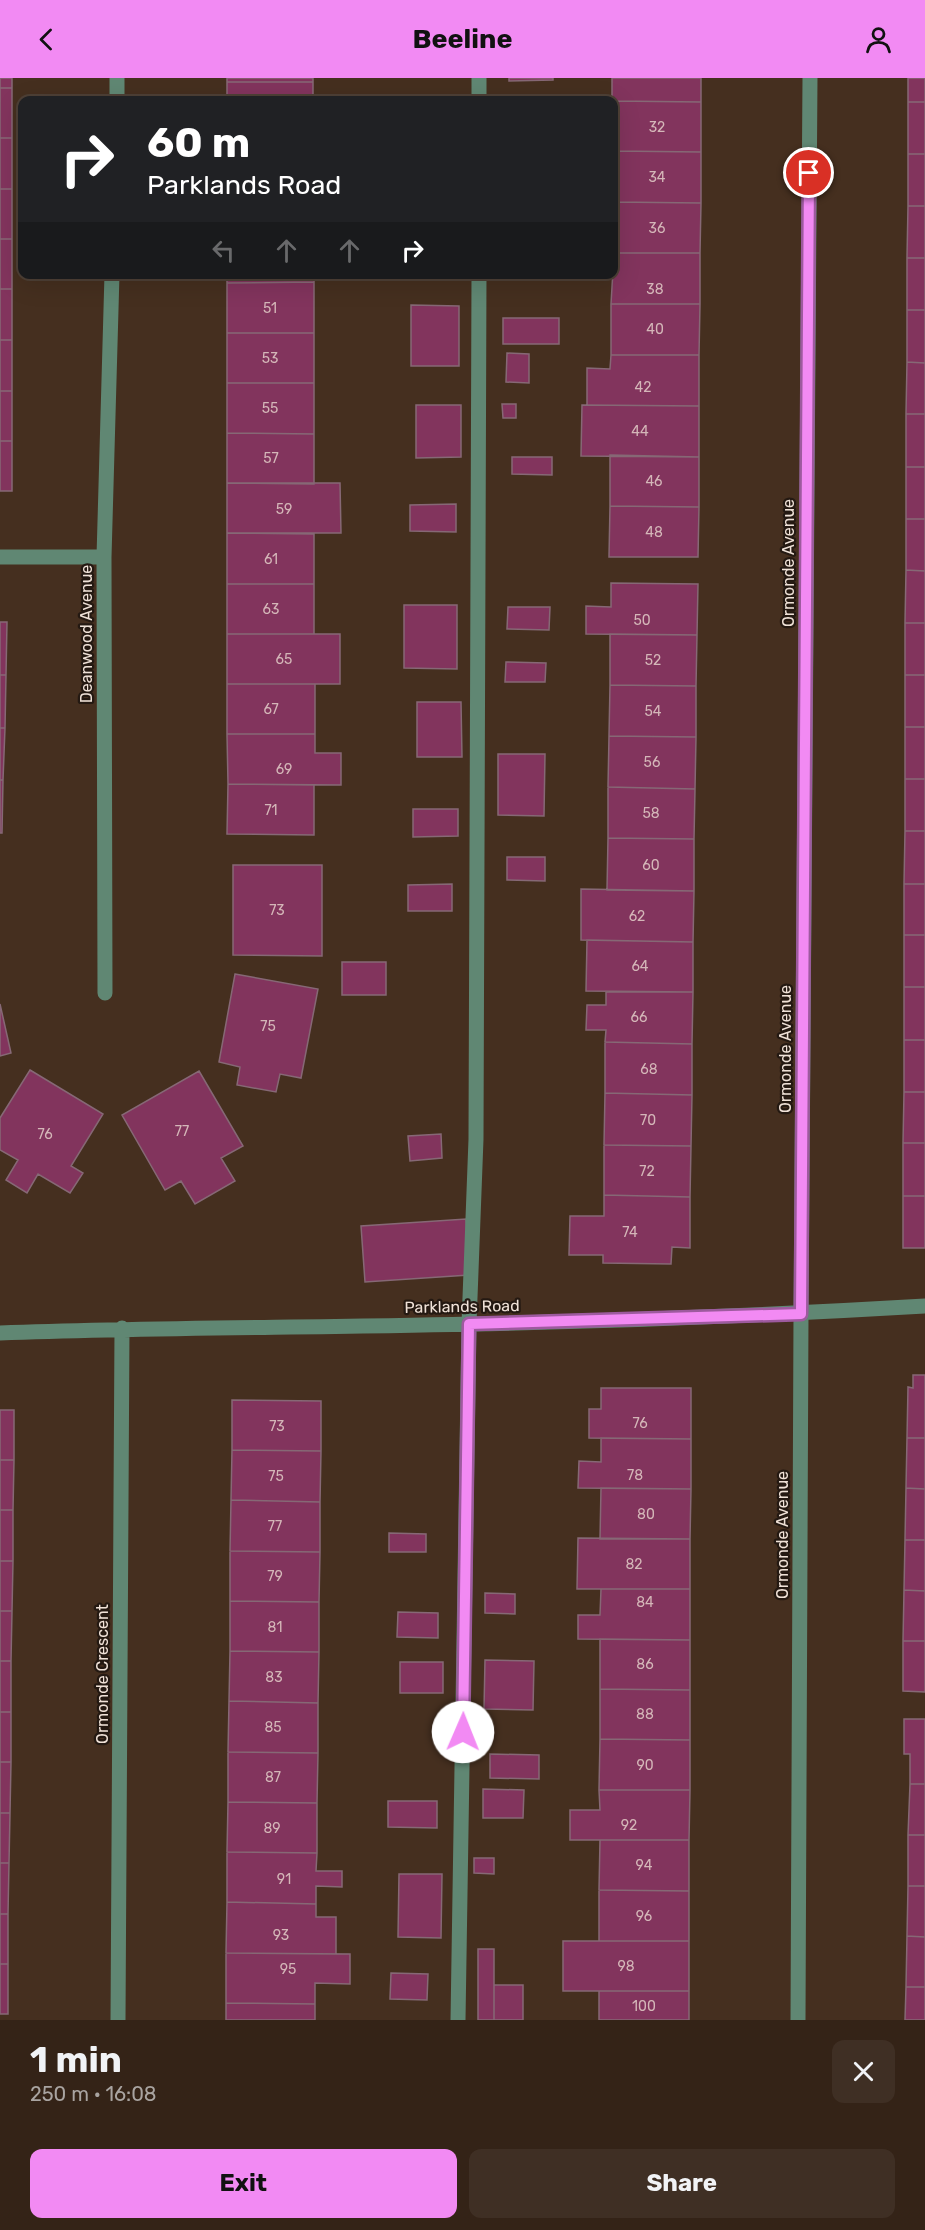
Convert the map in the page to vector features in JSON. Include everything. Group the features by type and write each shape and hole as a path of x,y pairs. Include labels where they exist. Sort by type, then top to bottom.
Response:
{"street":[{"path":"117,78 117,96"},
{"path":"479,78 479,96"},
{"name":"Ormonde Avenue","path":"798,2020 810,78"},
{"name":"Deanwood Avenue","path":"105,993 104,557 112,279"},
{"path":"458,2020 469,1324 476,1139 479,279"},
{"path":"0,557 104,557"},
{"name":"Parklands Road","path":"0,1334 122,1328 469,1324 801,1314 925,1306"},
{"name":"Ormonde Crescent","path":"118,2020 122,1328"}],"building":[{"path":"0,78 12,78 12,88 0,88"},
{"path":"227,78 313,78 313,82 227,82"},
{"path":"509,78 553,78 553,80 509,81"},
{"path":"612,78 701,78 701,102 618,101 618,96 612,96"},
{"path":"908,78 925,78 925,102 908,102"},
{"path":"227,82 313,82 313,96 227,96"},
{"path":"0,88 12,88 12,138 0,138"},
{"path":"618,101 701,102 701,152 618,151"},
{"path":"908,102 925,102 925,154 908,154"},
{"path":"0,138 12,138 12,189 0,189"},
{"path":"618,151 701,152 701,203 618,202"},
{"path":"908,154 925,154 925,206 908,206"},
{"path":"0,189 12,189 12,239 0,239"},
{"path":"618,202 701,203 700,253 618,253"},
{"path":"908,206 925,206 925,258 907,258"},
{"path":"0,239 12,239 12,289 0,289"},
{"path":"618,253 700,253 700,304 611,304 612,279 618,279"},
{"path":"907,258 925,258 925,310 907,310"},
{"path":"227,279 314,279 314,282 227,283"},
{"path":"314,282 314,333 227,333 227,283"},
{"path":"0,289 12,289 12,340 0,340"},
{"path":"611,304 700,304 699,355 611,355"},
{"path":"411,305 459,306 459,366 411,366"},
{"path":"907,310 925,310 925,363 907,362"},
{"path":"503,318 559,318 559,344 503,344"},
{"path":"227,333 314,333 314,383 227,383"},
{"path":"0,340 12,340 12,391 0,391"},
{"path":"507,353 529,354 529,383 506,382"},
{"path":"611,355 699,355 699,406 587,405 587,368 610,369"},
{"path":"907,362 925,363 925,414 906,414"},
{"path":"227,383 314,383 314,434 227,433"},
{"path":"0,391 12,391 12,441 0,441"},
{"path":"502,404 516,404 516,418 503,418"},
{"path":"416,405 461,405 461,457 416,458"},
{"path":"582,405 699,406 699,457 581,456"},
{"path":"906,414 925,414 925,467 906,467"},
{"path":"227,433 314,434 314,484 227,483"},
{"path":"0,441 12,441 12,491 0,491"},
{"path":"610,455 699,457 699,507 610,506"},
{"path":"512,457 552,457 552,475 512,474"},
{"path":"906,467 925,467 925,519 906,519"},
{"path":"227,483 340,483 341,533 227,533"},
{"path":"456,504 456,532 410,531 410,505"},
{"path":"610,506 699,507 698,557 609,557"},
{"path":"906,519 925,519 925,571 906,570"},
{"path":"227,533 314,534 314,584 227,584"},
{"path":"906,570 925,571 925,623 905,623"},
{"path":"611,583 698,584 697,635 586,634 586,606 611,607"},
{"path":"227,584 314,584 314,634 227,634"},
{"path":"404,605 457,605 457,669 404,668"},
{"path":"508,607 550,607 549,630 507,629"},
{"path":"0,622 7,622 6,675 0,675"},
{"path":"905,623 925,623 925,675 905,675"},
{"path":"227,634 340,634 340,684 227,684"},
{"path":"610,634 697,635 696,686 610,685"},
{"path":"506,662 546,663 545,682 505,682"},
{"path":"0,675 6,675 5,728 0,728"},
{"path":"905,675 925,675 925,727 905,727"},
{"path":"227,684 315,684 315,734 227,734"},
{"path":"610,685 696,686 696,737 609,736"},
{"path":"417,702 461,702 462,757 417,757"},
{"path":"905,727 925,727 925,779 905,779"},
{"path":"0,728 5,728 3,780 0,780"},
{"path":"227,734 315,734 315,753 341,753 341,785 228,784"},
{"path":"609,736 696,737 695,789 608,787"},
{"path":"498,754 545,754 544,816 498,815"},
{"path":"905,779 925,779 925,831 905,831"},
{"path":"0,780 3,780 2,833 0,833"},
{"path":"228,784 314,785 314,835 227,834"},
{"path":"608,787 695,789 694,839 608,838"},
{"path":"413,809 458,809 458,836 413,837"},
{"path":"905,831 925,831 925,884 904,884"},
{"path":"608,838 694,839 694,891 607,890"},
{"path":"507,857 545,857 545,881 507,880"},
{"path":"233,865 322,865 322,956 233,955"},
{"path":"452,884 452,911 408,911 408,885"},
{"path":"904,884 925,884 925,935 904,935"},
{"path":"581,889 694,891 693,942 581,940"},
{"path":"904,935 925,935 925,987 904,987"},
{"path":"587,940 693,942 693,992 586,991"},
{"path":"342,962 386,962 386,995 342,995"},
{"path":"235,974 318,989 301,1078 280,1074 276,1092 237,1085 240,1067 219,1062"},
{"path":"904,987 925,987 925,1040 904,1040"},
{"path":"606,992 693,992 692,1044 605,1042 606,1030 586,1030 587,1005 606,1005"},
{"path":"0,1004 11,1053 0,1056"},
{"path":"904,1040 925,1040 925,1092 904,1092"},
{"path":"605,1042 692,1044 692,1095 605,1093"},
{"path":"30,1070 103,1114 71,1166 83,1173 70,1193 38,1174 27,1193 6,1180 18,1160 0,1150 0,1118"},
{"path":"199,1071 243,1146 221,1158 235,1181 195,1204 181,1181 165,1190 122,1115"},
{"path":"904,1092 925,1092 925,1143 903,1143"},
{"path":"605,1093 692,1095 691,1146 604,1145"},
{"path":"441,1134 442,1158 410,1161 408,1136"},
{"path":"903,1143 925,1143 925,1196 903,1196"},
{"path":"604,1145 691,1146 690,1197 604,1195"},
{"path":"604,1195 690,1197 690,1248 672,1247 671,1264 603,1263 603,1255 569,1255 570,1216 604,1216"},
{"path":"903,1196 925,1196 925,1248 903,1248"},
{"path":"466,1219 469,1275 365,1282 361,1226"},
{"path":"913,1375 925,1375 925,1438 907,1438 908,1387 913,1388"},
{"path":"601,1388 691,1388 691,1439 589,1438 589,1409 601,1409"},
{"path":"232,1400 321,1401 321,1451 232,1450"},
{"path":"0,1410 14,1410 14,1460 0,1460"},
{"path":"601,1438 691,1439 691,1489 578,1488 579,1461 601,1462"},
{"path":"907,1438 925,1438 925,1489 906,1488"},
{"path":"232,1450 321,1451 320,1502 231,1500"},
{"path":"0,1460 14,1460 13,1510 0,1510"},
{"path":"601,1488 691,1489 690,1539 600,1539"},
{"path":"906,1488 925,1489 925,1540 905,1540"},
{"path":"231,1500 320,1502 320,1552 230,1551"},
{"path":"0,1510 13,1510 13,1561 0,1561"},
{"path":"389,1533 426,1534 426,1552 389,1552"},
{"path":"578,1538 690,1539 690,1589 577,1589"},
{"path":"905,1540 925,1540 925,1591 904,1590"},
{"path":"230,1551 320,1552 319,1602 230,1601"},
{"path":"0,1561 13,1561 12,1611 0,1611"},
{"path":"601,1589 690,1589 690,1640 578,1639 578,1615 600,1615"},
{"path":"904,1590 925,1591 925,1641 903,1641"},
{"path":"485,1593 515,1594 515,1614 485,1613"},
{"path":"230,1601 319,1602 319,1652 230,1651"},
{"path":"0,1611 12,1611 11,1661 0,1661"},
{"path":"398,1612 438,1613 438,1638 397,1637"},
{"path":"600,1639 690,1640 690,1690 600,1689"},
{"path":"903,1641 925,1641 925,1692 903,1691"},
{"path":"230,1651 319,1652 318,1703 229,1701"},
{"path":"485,1660 534,1661 533,1710 484,1709"},
{"path":"0,1661 11,1661 11,1712 0,1712"},
{"path":"400,1662 443,1662 443,1693 400,1693"},
{"path":"600,1689 690,1690 690,1740 600,1739"},
{"path":"229,1701 318,1703 318,1753 228,1752"},
{"path":"0,1712 11,1712 11,1762 0,1762"},
{"path":"904,1719 925,1719 925,1784 910,1784 910,1754 904,1754"},
{"path":"600,1739 690,1740 690,1790 599,1790"},
{"path":"228,1752 318,1753 317,1803 228,1802"},
{"path":"490,1754 539,1755 539,1779 490,1778"},
{"path":"0,1762 11,1762 10,1813 0,1813"},
{"path":"910,1784 925,1784 925,1835 908,1835"},
{"path":"483,1789 524,1790 523,1818 483,1818"},
{"path":"599,1790 690,1790 689,1840 570,1840 570,1810 600,1810"},
{"path":"388,1801 437,1801 437,1828 388,1827"},
{"path":"228,1802 317,1803 317,1853 227,1852"},
{"path":"0,1813 10,1813 9,1863 0,1863"},
{"path":"908,1835 925,1835 925,1886 908,1886"},
{"path":"600,1840 689,1840 689,1891 599,1890"},
{"path":"227,1852 317,1853 316,1871 342,1871 342,1887 316,1886 316,1904 227,1902"},
{"path":"474,1858 494,1858 494,1874 474,1873"},
{"path":"0,1863 9,1863 8,1914 0,1914"},
{"path":"399,1874 442,1874 441,1938 398,1937"},
{"path":"908,1886 925,1886 925,1937 907,1936"},
{"path":"599,1890 689,1891 689,1941 599,1941"},
{"path":"227,1902 316,1904 316,1917 336,1917 336,1954 226,1953"},
{"path":"0,1914 8,1914 8,1964 0,1964"},
{"path":"907,1936 925,1937 925,1987 906,1987"},
{"path":"563,1941 689,1941 689,1991 563,1991"},
{"path":"478,1949 494,1949 494,2020 478,2020"},
{"path":"226,1953 350,1954 350,1984 315,1983 315,2004 226,2003"},
{"path":"0,1964 8,1964 8,2014 0,2014"},
{"path":"391,1973 428,1974 427,2000 390,1999"},
{"path":"494,1985 523,1985 523,2020 494,2020"},
{"path":"906,1987 925,1987 925,2020 905,2020"},
{"path":"599,1991 689,1991 689,2020 599,2020"},
{"path":"226,2003 315,2004 315,2020 226,2020"}],"route":[{"path":"463,1732 469,1324 801,1314 809,173"}]}
